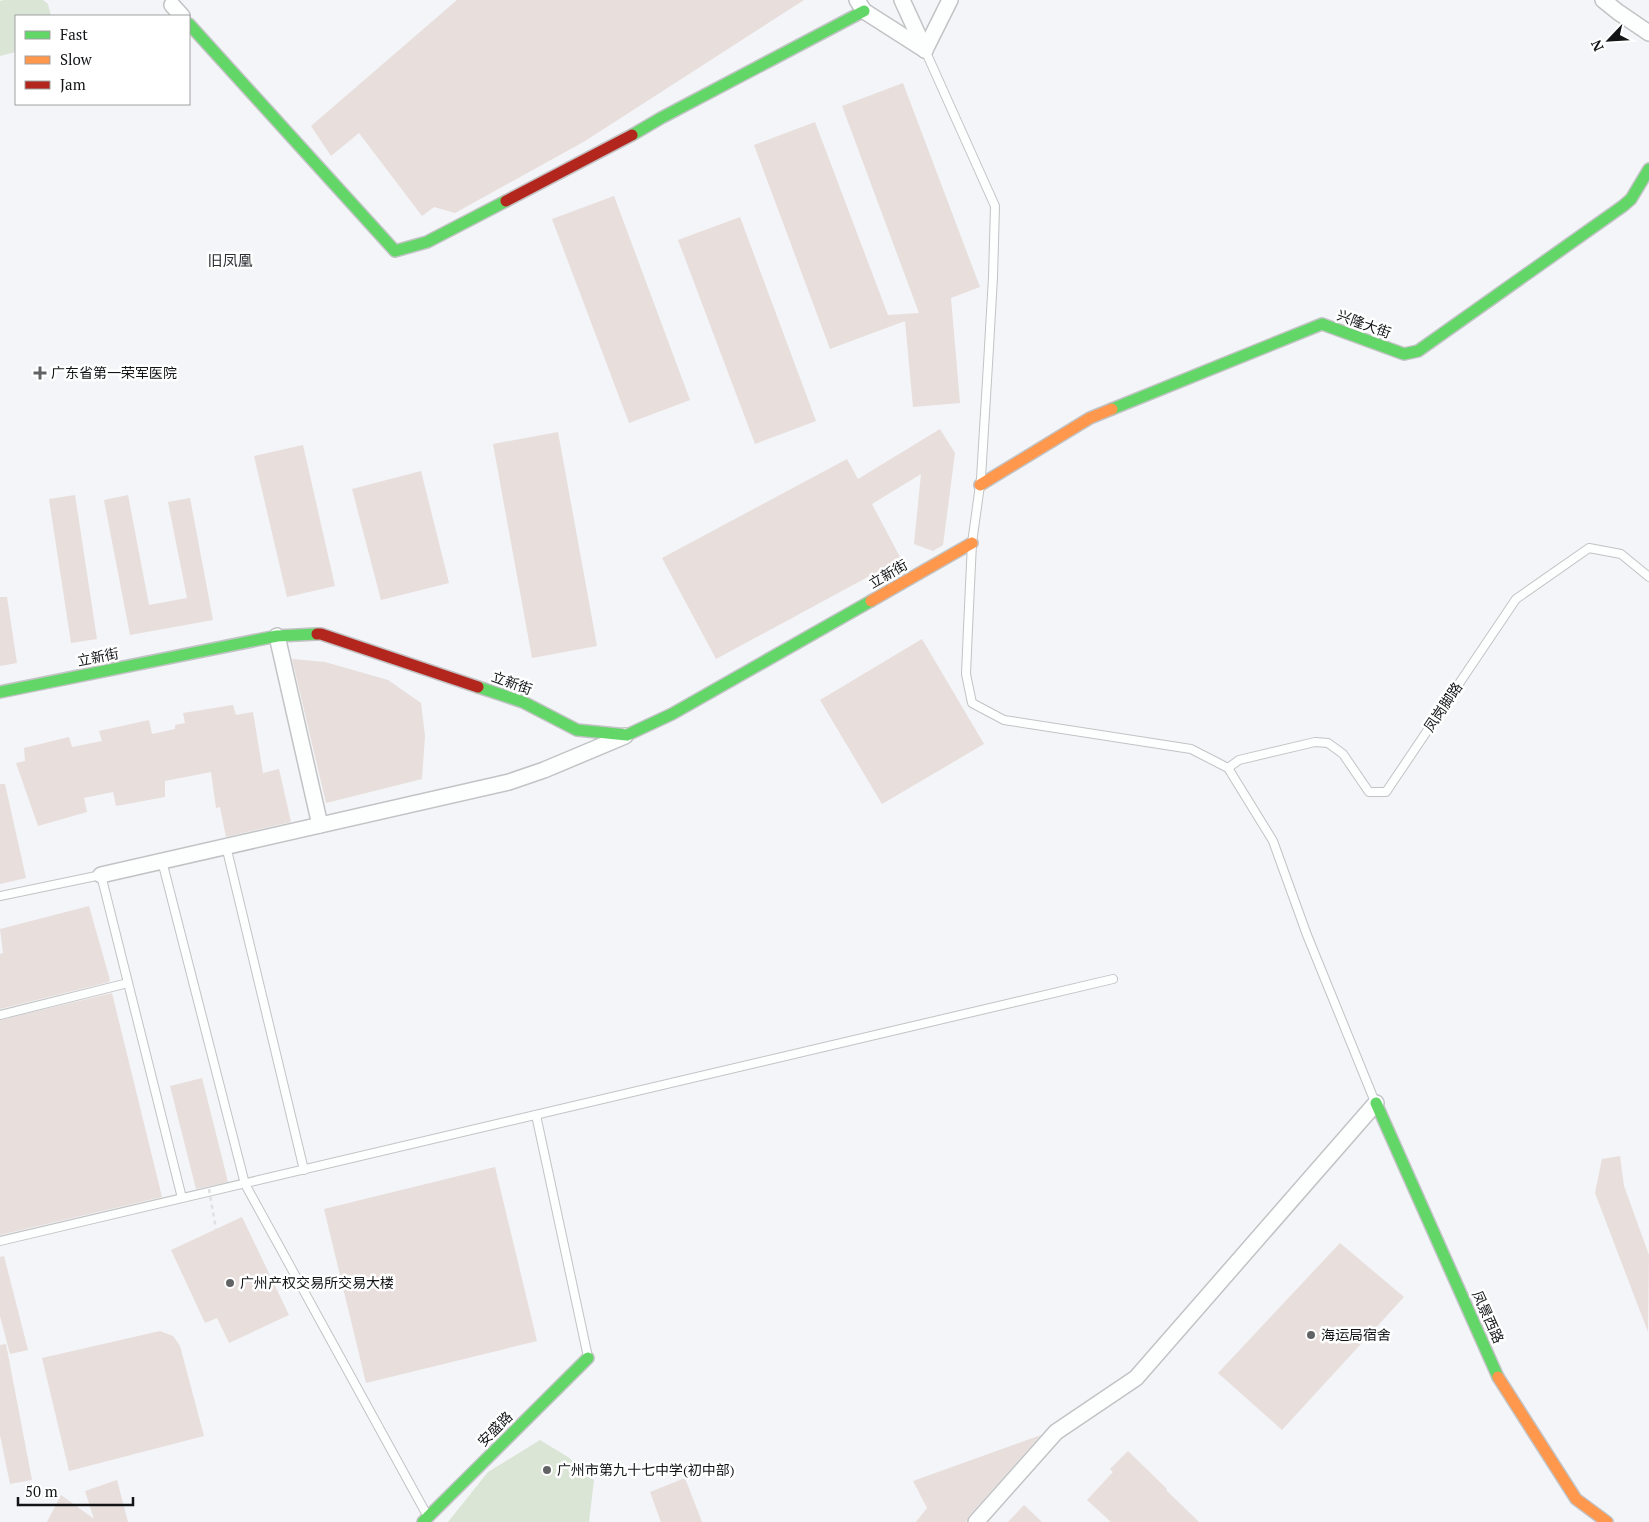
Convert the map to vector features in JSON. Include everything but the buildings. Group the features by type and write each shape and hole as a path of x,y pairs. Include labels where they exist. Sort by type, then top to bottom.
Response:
{"street":[{"path":"902,0 925,50"},
{"path":"925,50 950,0"},
{"path":"1603,0 1649,33"},
{"path":"190,25 395,251 428,242 608,149 861,6 925,50"},
{"name":"兴隆大街","path":"980,485 1090,418 1322,324 1404,354 1418,351 1623,206 1631,199 1649,169"},
{"name":"立新街","path":"0,692 278,636 321,634 523,702 577,730 627,735 672,714 972,543"},
{"path":"278,636 320,824"},
{"path":"101,875 509,782 544,770 627,735"},
{"path":"976,1522 1056,1432 1136,1378 1376,1102"},
{"name":"凤景西路","path":"1376,1102 1497,1376 1576,1499 1607,1522"},
{"name":"安盛路","path":"425,1520 588,1358"}],"lane":[{"path":"925,50 994,206 993,277 980,485 972,543 966,674 972,703 1004,720 1191,749 1228,768 1273,841 1307,935 1376,1102"},
{"name":"凤岗脚路","path":"1228,768 1239,760 1315,742 1328,742 1342,754 1369,792 1386,792 1516,599 1589,548 1621,554 1649,577"},
{"path":"226,846 304,1170"},
{"path":"162,861 245,1184 425,1520"},
{"path":"0,896 101,875 182,1198"},
{"path":"0,1242 1113,978"},
{"path":"0,1015 128,983"},
{"path":"536,1115 588,1358"}],"path":[{"path":"209,1189 216,1229"}],"green space":[{"path":"43,0 48,4 51,15 15,15 15,52 0,56 0,1"},
{"name":"广州市第九十七中学(初中部)","path":"540,1440 568,1457 594,1480 589,1522 448,1522 488,1472"}],"traffic: fast":[{"path":"632,135 864,11"},
{"path":"190,25 395,251 427,242 506,201"},
{"path":"1112,409 1322,324 1404,354 1418,351 1623,206 1631,199 1649,169"},
{"path":"478,687 523,702 577,730 627,735 672,714 871,601"},
{"path":"0,692 277,636 317,634"},
{"path":"1376,1103 1498,1377"},
{"path":"423,1522 588,1358"}],"traffic: slow":[{"path":"980,485 1090,418 1112,409"},
{"path":"871,601 972,543"},
{"path":"1498,1377 1576,1499 1607,1522"}],"traffic: jam":[{"path":"506,201 632,135"},
{"path":"317,634 478,687"}],"place":[{"name":"广东省第一荣军医院","path":"40,373"},
{"name":"广州产权交易所交易大楼","path":"230,1283"},
{"name":"海运局宿舍","path":"1311,1335"},
{"name":"广州市第九十七中学(初中部)","path":"547,1470"}],"district":[{"name":"旧凤凰","path":"230,261"}]}
